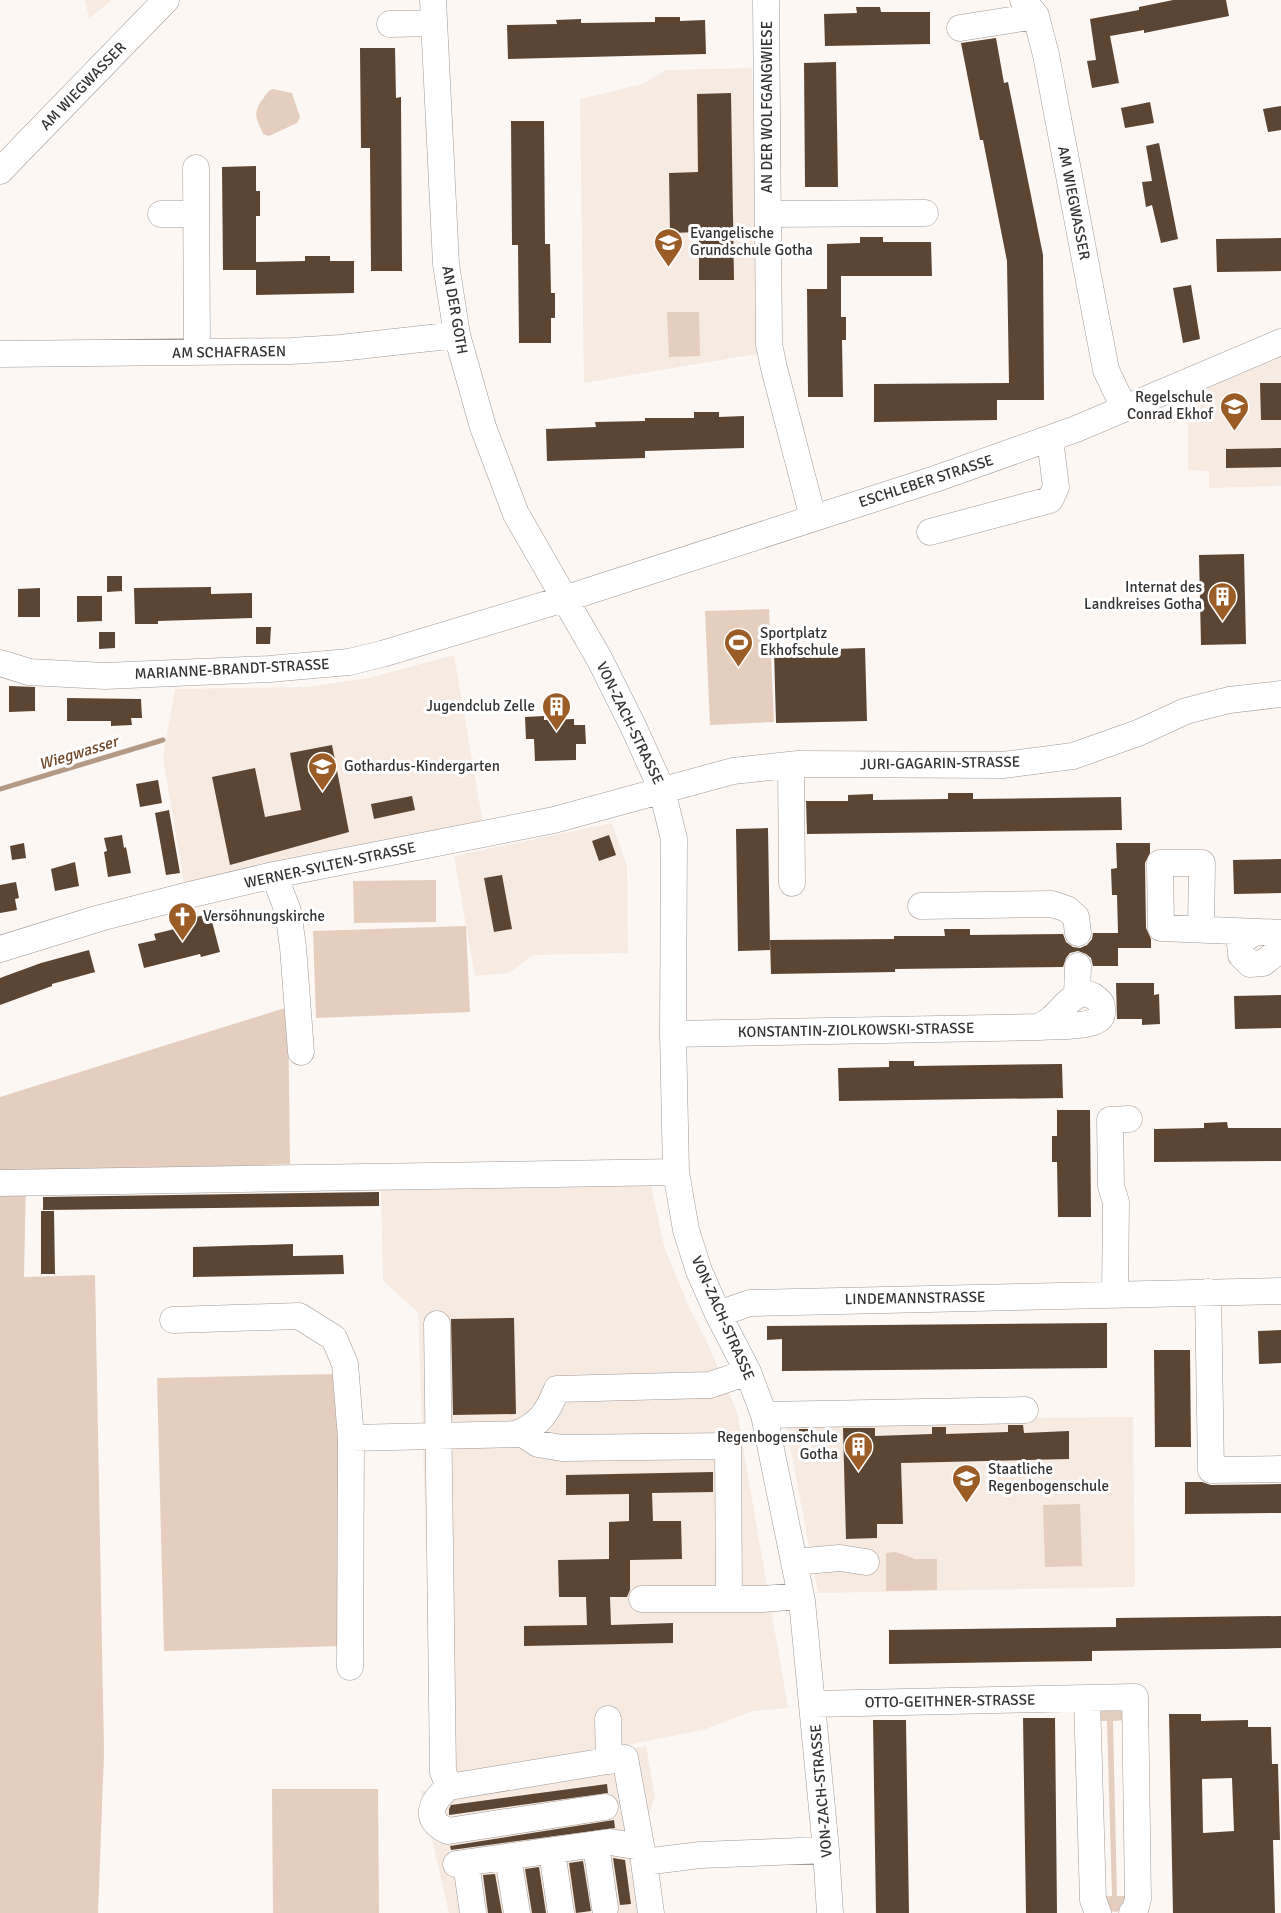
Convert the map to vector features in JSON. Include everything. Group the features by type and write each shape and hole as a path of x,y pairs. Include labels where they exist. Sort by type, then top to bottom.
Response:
{"street":[{"name":"AM WIEGWASSER","path":"0,171 166,0"},
{"name":"AN DER WOLFGANGWIESE","path":"766,0 769,344 813,519"},
{"name":"AM WIEGWASSER","path":"1030,8 1046,54 1107,370 1124,408"},
{"path":"960,28 1030,8"},
{"path":"390,24 434,12"},
{"name":"AN DER GOTH","path":"434,12 446,264 457,335 483,427 516,514 564,599"},
{"path":"196,168 197,352"},
{"name":"AN DER WOLFGANGWIESE","path":"768,214 911,206"},
{"path":"161,214 196,214"},
{"name":"AM SCHAFRASEN","path":"0,354 291,351 457,335"},
{"name":"ESCHLEBER STRASSE","path":"564,599 935,479 1050,439 1281,342"},
{"path":"930,532 1050,500 1056,487 1050,439"},
{"name":"MARIANNE-BRANDT-STRASSE","path":"0,663 29,672 105,675 315,666 349,662 382,654 564,599"},
{"name":"VON-ZACH-STRASSE","path":"564,599 605,669 633,726 662,790 674,839 676,1172 686,1230 699,1271 748,1372 764,1415 801,1596 813,1704 830,1913"},
{"name":"JURI-GAGARIN-STRASSE","path":"662,790 733,771 791,765 1004,765 1073,756 1138,733 1186,711 1229,700 1281,694"},
{"path":"791,765 792,883"},
{"name":"WERNER-SYLTEN-STRASSE","path":"0,949 100,918 274,875 554,820 662,790"},
{"path":"1201,929 1202,863 1160,863 1161,928 1270,932"},
{"path":"274,875 288,911 301,1052"},
{"path":"921,906 1052,903 1067,909 1076,917 1078,933"},
{"path":"1270,932 1249,934 1240,943 1241,955 1250,964 1263,963 1281,949"},
{"name":"KONSTANTIN-ZIOLKOWSKI-STRASSE","path":"674,1034 1039,1027 1094,1023 1101,1018 1103,1010 1097,998 1083,994 1077,995 1078,966"},
{"path":"1115,1294 1116,1202 1111,1186 1110,1120 1129,1119"},
{"path":"0,1183 676,1172"},
{"name":"LINDEMANNSTRASSE","path":"718,1314 750,1303 1281,1291"},
{"path":"1208,1292 1211,1470 1281,1469"},
{"path":"173,1320 299,1316 334,1338 345,1365 351,1438 350,1667"},
{"path":"437,1324 443,1772 449,1787"},
{"path":"351,1438 520,1432 534,1426 548,1410 557,1389 710,1385 748,1372"},
{"path":"764,1415 1025,1410"},
{"path":"520,1432 538,1444 562,1448 728,1446 729,1599"},
{"path":"794,1562 840,1558 866,1562"},
{"path":"642,1599 801,1596"},
{"name":"OTTO-GEITHNER-STRASSE","path":"813,1704 1135,1697 1138,1899 1132,1913"},
{"path":"1087,1699 1093,1900 1098,1913"},
{"path":"608,1719 609,1761"},
{"path":"605,1807 448,1831 439,1827 433,1817 432,1807 439,1795 449,1787 625,1758 651,1913"},
{"path":"473,1913 461,1864 610,1842 643,1855 826,1850"},
{"path":"596,1845 605,1908"},
{"path":"552,1851 561,1913"},
{"path":"508,1857 517,1913"}],"shaded area":[{"path":"85,0 112,0 89,18"},
{"name":"Evangelische Grundschule Gotha","path":"752,68 757,354 584,383 580,99 643,84 666,70"},
{"path":"273,89 292,93 300,117 297,123 269,136 263,134 256,113 262,100"},
{"path":"667,312 699,312 700,356 669,357"},
{"name":"Regelschule Conrad Ekhof","path":"1281,356 1281,486 1209,488 1209,471 1188,470 1188,394"},
{"name":"Sportplatz Ekhofschule","path":"769,609 774,722 710,725 705,611"},
{"name":"Gothardus-Kindergarten","path":"454,655 483,824 184,883 163,758 175,689 306,687 369,678"},
{"path":"612,823 627,866 628,953 533,955 509,973 475,976 454,856"},
{"path":"436,880 436,922 354,923 353,881"},
{"path":"466,926 470,1012 316,1018 313,931"},
{"path":"288,1007 290,1164 26,1173 24,1277 95,1275 104,1753 98,1913 0,1913 0,1097"},
{"path":"651,1185 664,1246 737,1412 788,1708 752,1711 703,1730 435,1783 418,1312 383,1281 381,1188"},
{"path":"337,1374 344,1646 164,1651 157,1378"},
{"name":"Staatliche Regenbogenschule","path":"1133,1417 1135,1587 818,1593 785,1420"},
{"path":"1080,1504 1082,1566 1045,1567 1043,1505"},
{"path":"896,1552 915,1559 937,1559 937,1590 886,1591 886,1553"},
{"path":"1112,1704 1126,1712 1128,1720 1113,1721 1117,1896 1131,1896 1124,1910 1115,1912 1107,1910 1098,1897 1112,1896 1107,1721 1093,1721 1096,1712"},
{"path":"646,1746 655,1796 634,1859 642,1913 449,1913 421,1791"},
{"path":"272,1789 378,1789 379,1913 273,1913"}],"building":[{"path":"1173,0 1226,0 1229,16 1144,33 1144,30 1110,36 1119,83 1092,88 1087,61 1096,60 1090,19 1139,10 1139,7"},
{"path":"856,7 880,7 881,12 930,12 930,44 825,46 824,14 857,13"},
{"path":"655,17 680,17 680,21 705,20 706,54 508,59 507,25 557,24 556,20 581,19 581,23 655,22"},
{"path":"996,38 1004,83 1008,82 1043,255 1044,400 997,400 997,420 874,422 874,384 1009,383 1007,261 961,43"},
{"path":"360,48 395,48 396,98 401,97 402,271 371,271 370,148 361,148"},
{"path":"836,62 838,187 805,187 804,63"},
{"path":"731,93 734,280 699,280 699,232 670,233 669,173 698,172 697,94"},
{"path":"1150,102 1154,123 1125,128 1121,108"},
{"path":"1281,106 1281,130 1268,132 1263,109"},
{"path":"511,121 544,121 545,244 550,244 551,293 555,293 555,318 551,318 551,343 519,343 518,245 512,245"},
{"path":"1159,143 1178,239 1161,243 1152,205 1146,207 1142,182 1152,181 1146,146"},
{"path":"256,166 256,191 260,191 260,216 256,216 256,270 223,270 222,167"},
{"path":"860,237 883,237 883,242 931,242 932,276 841,276 841,317 846,317 846,340 842,340 843,397 808,397 807,289 827,289 827,244 860,243"},
{"path":"1281,238 1281,271 1217,272 1216,239"},
{"path":"305,256 330,256 330,261 354,261 354,293 256,295 256,262 305,261"},
{"path":"1191,285 1200,339 1183,343 1173,288"},
{"path":"1260,383 1281,383 1281,420 1261,420"},
{"path":"694,412 719,412 719,417 744,416 744,448 645,451 645,458 547,461 546,429 596,427 595,422 645,421 645,418 694,418"},
{"path":"1281,448 1281,467 1226,468 1226,449"},
{"name":"Internat des Landkreises Gotha","path":"1244,554 1246,644 1201,645 1199,555"},
{"path":"107,576 122,576 122,591 107,592"},
{"path":"211,587 211,594 252,593 252,618 158,621 158,624 135,624 134,588"},
{"path":"40,588 40,617 18,617 18,589"},
{"path":"77,596 102,596 102,621 77,622"},
{"path":"256,627 271,627 270,644 256,644"},
{"path":"99,632 115,632 115,648 99,649"},
{"path":"865,648 867,721 776,723 774,651"},
{"path":"9,686 35,687 35,711 9,712"},
{"path":"67,698 141,699 142,718 131,718 132,725 111,726 111,721 67,721"},
{"name":"Jugendclub Zelle","path":"544,716 544,720 574,719 574,725 585,725 586,744 576,744 576,760 535,761 534,739 526,739 525,717"},
{"path":"332,745 349,832 230,865 212,777 255,768 265,817 301,810 290,753"},
{"path":"158,780 162,803 140,807 136,784"},
{"path":"948,793 973,793 973,799 1121,797 1122,830 807,834 806,801 848,801 848,795 873,794 873,800 948,799"},
{"path":"412,796 415,810 374,819 371,804"},
{"path":"169,810 180,873 166,875 155,813"},
{"path":"768,828 770,950 738,951 736,829"},
{"path":"122,835 131,873 108,877 104,838"},
{"path":"609,835 616,855 599,861 592,841"},
{"path":"24,843 26,858 12,860 10,846"},
{"path":"1116,843 1150,843 1150,853 1145,863 1146,928 1151,939 1151,948 1118,948 1118,966 1093,966 1091,958 1078,951 1070,953 1063,967 895,969 895,972 771,974 770,940 894,939 894,936 945,936 944,929 970,929 970,935 1063,934 1066,942 1073,947 1080,948 1087,945 1093,933 1118,933 1117,895 1112,895 1111,869 1117,868"},
{"path":"1281,859 1281,893 1234,894 1233,860"},
{"path":"75,862 79,886 55,891 51,869"},
{"path":"502,875 512,929 494,932 484,878"},
{"path":"16,882 19,898 15,899 17,910 0,913 0,885"},
{"name":"Versöhnungskirche","path":"210,914 220,952 201,957 200,954 144,968 138,944 156,940 154,934 187,926 186,919"},
{"path":"89,950 95,972 52,984 52,986 0,1005 0,978 41,963"},
{"path":"1116,983 1154,983 1154,995 1159,994 1160,1024 1142,1025 1142,1019 1117,1019"},
{"path":"1281,995 1281,1028 1235,1029 1234,996"},
{"path":"889,1061 914,1061 914,1066 1062,1064 1063,1098 839,1101 838,1068 889,1067"},
{"path":"1057,1110 1090,1110 1091,1217 1058,1217 1057,1162 1052,1162 1052,1136 1057,1136"},
{"path":"1227,1122 1228,1128 1281,1128 1281,1161 1154,1162 1154,1129 1204,1128 1204,1123"},
{"path":"379,1192 379,1206 43,1210 43,1197"},
{"path":"41,1211 54,1211 55,1274 41,1274"},
{"path":"293,1244 293,1256 343,1255 344,1274 193,1277 193,1247"},
{"path":"514,1318 516,1414 453,1415 451,1319"},
{"path":"1107,1323 1107,1368 782,1371 782,1339 767,1340 767,1326"},
{"path":"1281,1330 1281,1363 1259,1364 1258,1331"},
{"path":"1154,1350 1190,1350 1191,1447 1155,1447"},
{"name":"Regenbogenschule Gotha","path":"1008,1425 1023,1425 1024,1433 1069,1431 1069,1459 901,1463 903,1524 877,1524 877,1538 846,1539 843,1428 875,1428 875,1436 932,1434 932,1427 946,1427 946,1434 1008,1432"},
{"path":"799,1429 812,1429 812,1442 799,1442"},
{"path":"713,1472 713,1492 652,1493 653,1521 681,1521 682,1559 630,1560 630,1590 627,1597 610,1597 611,1625 673,1623 673,1643 524,1646 524,1626 587,1625 586,1597 559,1597 558,1560 609,1559 609,1522 629,1521 629,1494 566,1495 566,1475"},
{"path":"1185,1482 1202,1482 1211,1485 1281,1484 1281,1513 1185,1514"},
{"path":"1281,1616 1281,1648 1092,1651 1092,1661 889,1664 889,1630 1116,1627 1116,1618"},
{"path":"1169,1714 1201,1714 1201,1721 1248,1720 1248,1727 1271,1727 1272,1764 1278,1764 1280,1840 1273,1840 1275,1913 1173,1913","holes":["1232,1778 1234,1831 1203,1833 1202,1779"]},
{"path":"1023,1718 1055,1718 1057,1913 1026,1913"},
{"path":"873,1720 906,1720 909,1913 876,1913"},
{"path":"607,1784 608,1793 449,1815 451,1805"},
{"path":"614,1820 615,1828 451,1850 450,1846"},
{"path":"613,1858 625,1860 631,1904 620,1905"},
{"path":"583,1861 591,1911 576,1913 569,1863"},
{"path":"539,1867 546,1913 532,1913 525,1869"},
{"path":"495,1874 502,1913 488,1913 483,1875"}],"waterway":[{"name":"Wiegwasser","path":"0,789 163,740"}],"place":[{"name":"Evangelische Grundschule Gotha","path":"669,268"},
{"name":"Regelschule Conrad Ekhof","path":"1234,432"},
{"name":"Internat des Landkreises Gotha","path":"1223,622"},
{"name":"Sportplatz Ekhofschule","path":"739,668"},
{"name":"Jugendclub Zelle","path":"556,732"},
{"name":"Gothardus-Kindergarten","path":"323,792"},
{"name":"Versöhnungskirche","path":"182,942"},
{"name":"Regenbogenschule Gotha","path":"859,1472"},
{"name":"Staatliche Regenbogenschule","path":"967,1504"}]}
